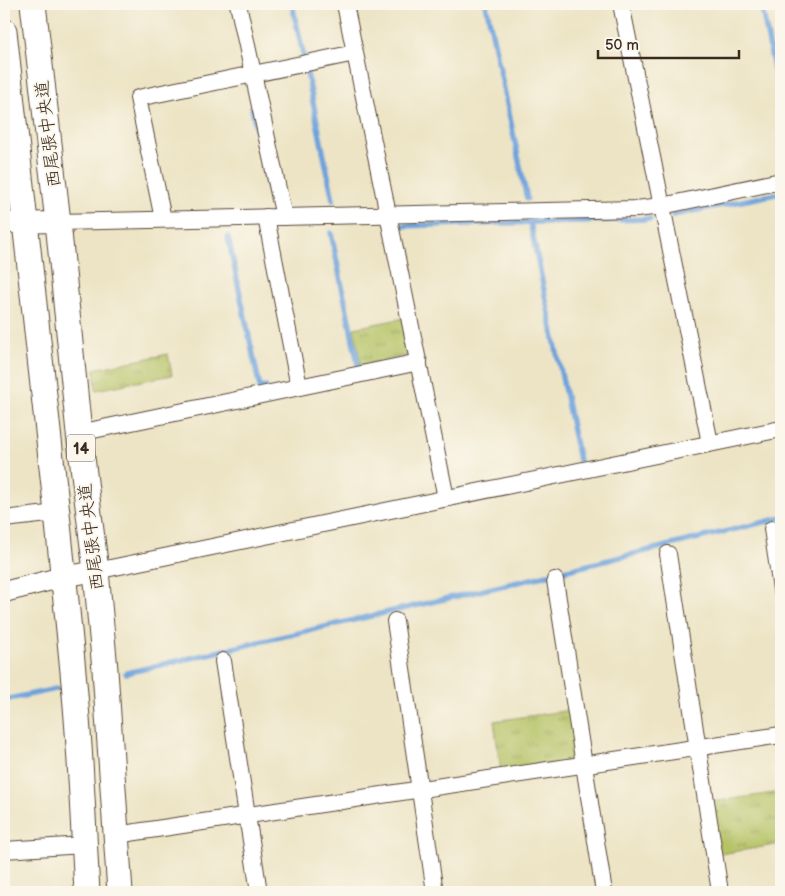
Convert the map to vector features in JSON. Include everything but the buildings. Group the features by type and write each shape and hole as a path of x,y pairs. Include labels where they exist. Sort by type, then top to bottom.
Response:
{"main road":[{"name":"西尾張中央道","path":"33,4 106,670 120,892"},
{"name":"西尾張中央道","path":"4,31 14,222 57,513 69,619 87,892"}],"street":[{"path":"238,4 284,217"},
{"path":"346,4 446,498"},
{"path":"621,4 710,443"},
{"path":"163,219 138,98 356,53"},
{"path":"14,222 636,209 662,206 781,181"},
{"path":"266,217 299,387"},
{"path":"79,433 419,362"},
{"path":"4,592 96,571 781,429"},
{"path":"4,519 57,513"},
{"path":"772,529 781,589"},
{"path":"668,554 720,892"},
{"path":"555,580 604,892"},
{"path":"395,621 435,892"},
{"path":"223,661 259,892"},
{"path":"116,835 781,735"},
{"path":"4,850 84,845"}],"green space":[{"path":"405,318 413,355 361,365 354,328"},
{"path":"168,354 172,375 96,390 94,369"},
{"path":"571,710 578,755 574,761 501,772 494,721"},
{"path":"781,792 781,844 720,854 711,802"}],"waterway":[{"path":"292,4 304,58"},
{"path":"486,4 527,199"},
{"path":"761,4 781,104"},
{"path":"306,68 333,200"},
{"path":"252,109 270,195"},
{"path":"673,215 781,193"},
{"path":"396,226 650,219"},
{"path":"530,222 579,460"},
{"path":"331,233 359,369"},
{"path":"228,237 260,388 266,387"},
{"path":"126,673 531,579 781,518"},
{"path":"4,700 56,689"}]}
